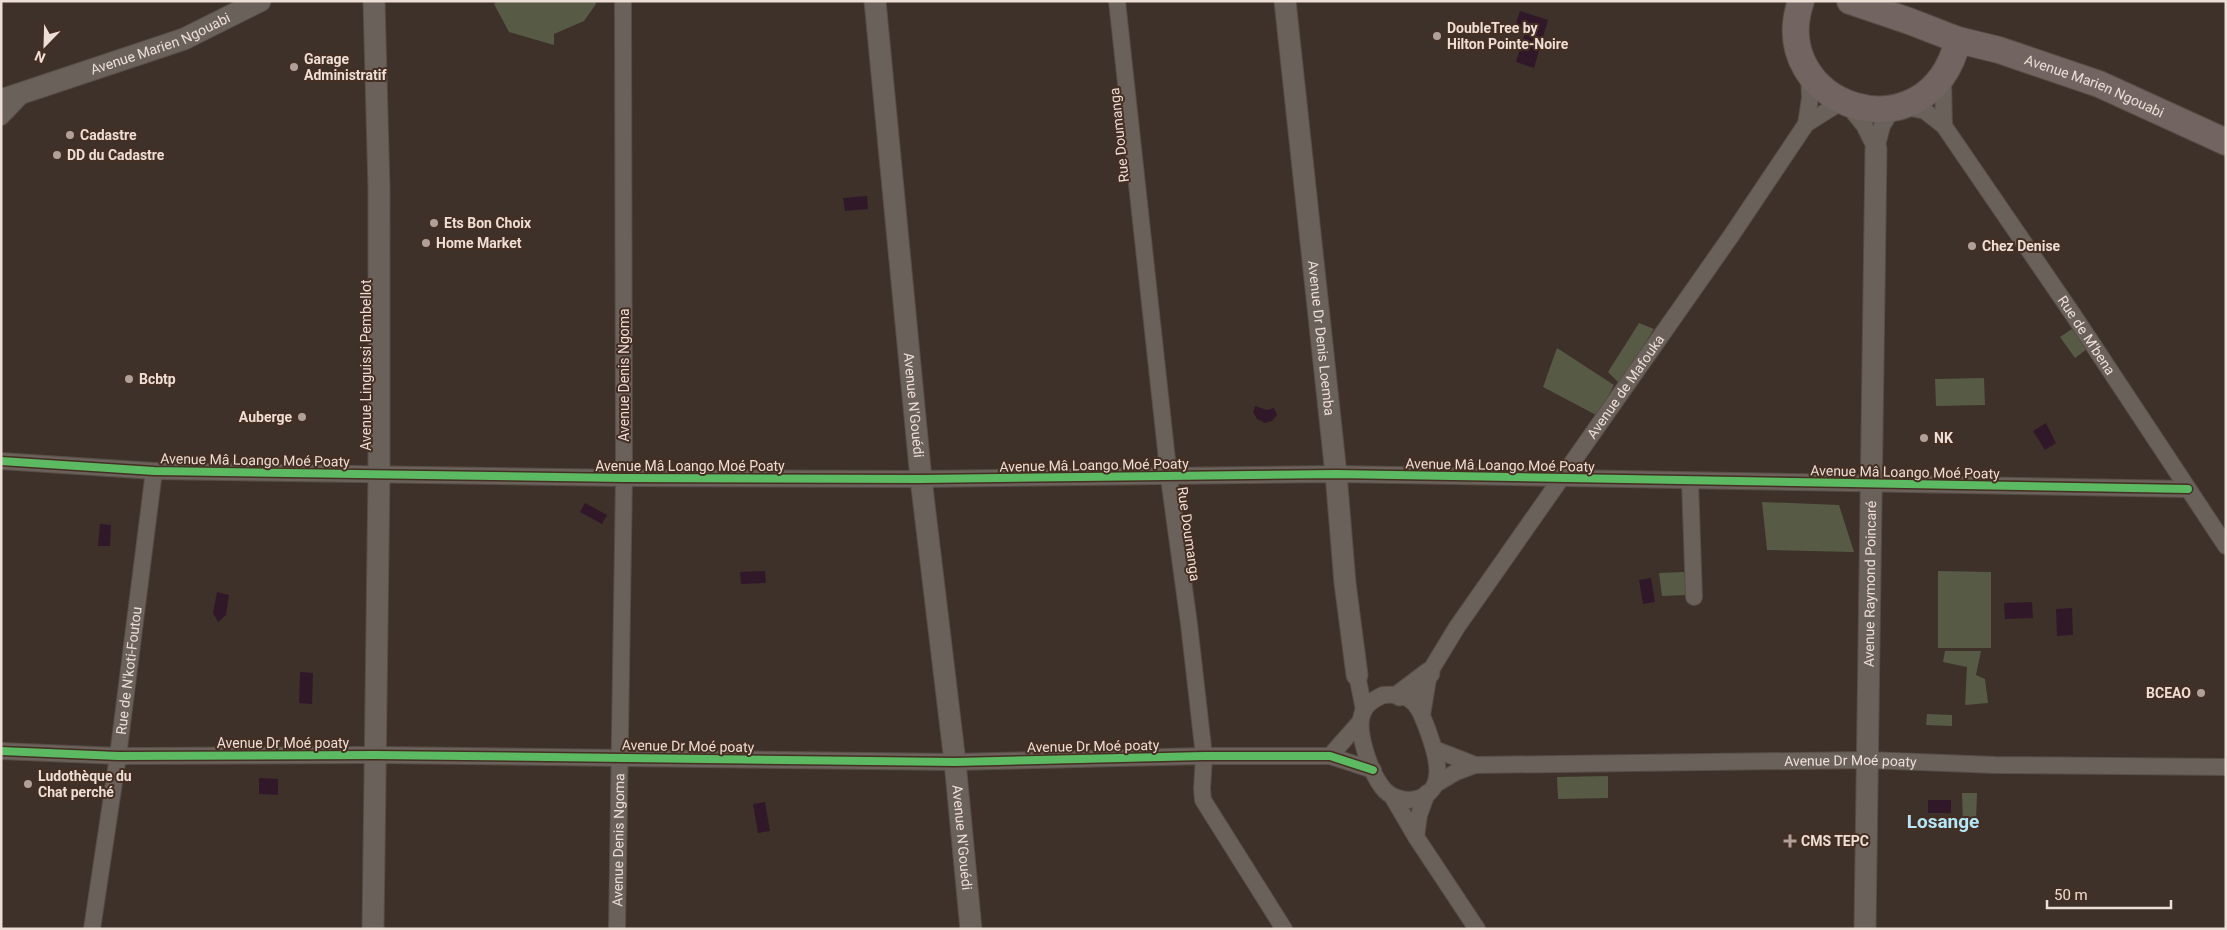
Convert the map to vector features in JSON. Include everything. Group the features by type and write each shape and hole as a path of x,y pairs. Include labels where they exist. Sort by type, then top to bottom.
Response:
{"main road":[{"name":"Avenue Marien Ngouabi","path":"1850,1 1905,11 1958,40 1999,50 2099,84 2226,142"},
{"path":"1795,7 1796,38 1800,56 1809,72 1823,89 1844,103 1869,110 1898,108 1918,100 1945,75 1971,56 1999,50"},
{"path":"1945,75 1954,57 1958,40"}],"street":[{"name":"Avenue Marien Ngouabi","path":"1,100 184,39 260,1"},
{"name":"Avenue Denis Ngoma","path":"617,929 624,478 622,1"},
{"name":"Avenue N'Gouédi","path":"875,1 921,479 955,762 972,929"},
{"name":"Rue Doumanga","path":"1116,1 1169,478 1189,624 1204,756 1203,800 1284,929"},
{"name":"Avenue Dr Denis Loemba","path":"1285,1 1346,583 1362,716"},
{"name":"Avenue Linguissi Pembellot","path":"373,929 379,474 379,189 374,4"},
{"path":"1806,124 1810,98 1809,72"},
{"path":"1944,126 1945,75"},
{"path":"1,117 24,93"},
{"path":"1806,124 1844,103 1864,125 1876,149"},
{"path":"1876,149 1882,126 1898,108"},
{"name":"Rue de M'bena","path":"1898,108 1925,112 1944,126 2069,308 2226,546"},
{"name":"Avenue de Mafouka","path":"1422,716 1429,674 1458,627 1731,236 1806,124"},
{"name":"Avenue Raymond Poincaré","path":"1865,929 1876,149"},
{"name":"Avenue Mâ Loango Moé Poaty","path":"1,461 154,471 624,478 1169,478 1336,474 2188,488"},
{"name":"Rue de N'koti-Foutou","path":"92,929 118,756 154,471"},
{"path":"1690,481 1694,597"},
{"name":"Avenue de Mafouka","path":"1392,695 1429,674"},
{"path":"1357,675 1392,695 1417,706 1422,716 1434,749 1438,769 1432,789 1419,815 1416,837"},
{"path":"1330,756 1362,716 1372,700 1392,695"},
{"path":"1362,716 1361,734 1373,770 1382,788 1392,796 1404,800 1416,799 1432,789"},
{"name":"Avenue Dr Moé poaty","path":"1434,749 1475,765"},
{"name":"Avenue Dr Moé poaty","path":"1,751 118,756 376,755 955,762 1204,756 1330,756 1373,770"},
{"name":"Avenue Dr Moé poaty","path":"1432,789 1456,772 1475,765 1868,760 1995,764 2226,767"},
{"path":"1392,796 1416,837 1477,929"}],"green space":[{"path":"497,1 595,1 596,4 584,21 554,34 554,45 509,32 494,4"},
{"path":"1639,323 1654,329 1620,384 1608,372"},
{"path":"2072,329 2087,349 2075,358 2060,337"},
{"path":"1557,348 1614,385 1598,416 1543,387"},
{"path":"1984,378 1985,405 1936,406 1935,379"},
{"path":"1762,502 1839,505 1854,552 1767,550"},
{"path":"1938,571 1991,572 1991,648 1938,648"},
{"path":"1684,572 1687,595 1662,596 1659,573"},
{"path":"1945,651 1981,651 1976,675 1985,679 1988,703 1965,705 1967,667 1943,662"},
{"path":"1927,714 1952,715 1952,726 1926,725"},
{"path":"1608,776 1608,798 1558,799 1557,777"},
{"path":"1962,793 1977,793 1976,821 1963,822"}],"shaded area":[{"path":"1520,11 1548,20 1534,68 1516,62 1526,30 1515,26"},
{"path":"867,196 868,209 845,211 843,198"},
{"path":"1255,406 1267,410 1274,408 1277,415 1272,421 1265,423 1257,419 1253,412"},
{"path":"2046,423 2056,443 2045,450 2033,431"},
{"path":"585,503 607,515 602,524 580,512"},
{"path":"100,524 111,525 110,546 98,546"},
{"path":"765,571 766,583 741,584 740,572"},
{"path":"1651,578 1655,602 1643,604 1639,580"},
{"path":"217,592 229,595 226,615 218,622 213,613"},
{"path":"2032,602 2033,618 2005,619 2004,603"},
{"path":"2072,608 2073,635 2057,636 2056,609"},
{"path":"300,672 313,673 312,704 299,703"},
{"path":"259,778 278,779 278,795 259,794"},
{"path":"1928,800 1951,800 1951,813 1928,813"},
{"path":"765,802 770,831 758,833 753,804"}],"cycle path":[{"path":"1,461 154,471 624,478 921,479 1336,474 2188,489"},
{"path":"1,751 118,756 376,755 955,762 1204,756 1330,756 1373,770"}],"place":[{"name":"DoubleTree by Hilton Pointe-Noire","path":"1437,36"},
{"name":"Garage Administratif","path":"294,67"},
{"name":"Cadastre","path":"70,135"},
{"name":"DD du Cadastre","path":"57,155"},
{"name":"Ets Bon Choix","path":"434,223"},
{"name":"Home Market","path":"426,243"},
{"name":"Chez Denise","path":"1972,246"},
{"name":"Bcbtp","path":"129,379"},
{"name":"Auberge","path":"302,417"},
{"name":"NK","path":"1924,438"},
{"name":"BCEAO","path":"2201,693"},
{"name":"Ludothèque du Chat perché","path":"28,784"},
{"name":"CMS TEPC","path":"1790,841"}],"district":[{"name":"Losange","path":"1943,821"}]}
